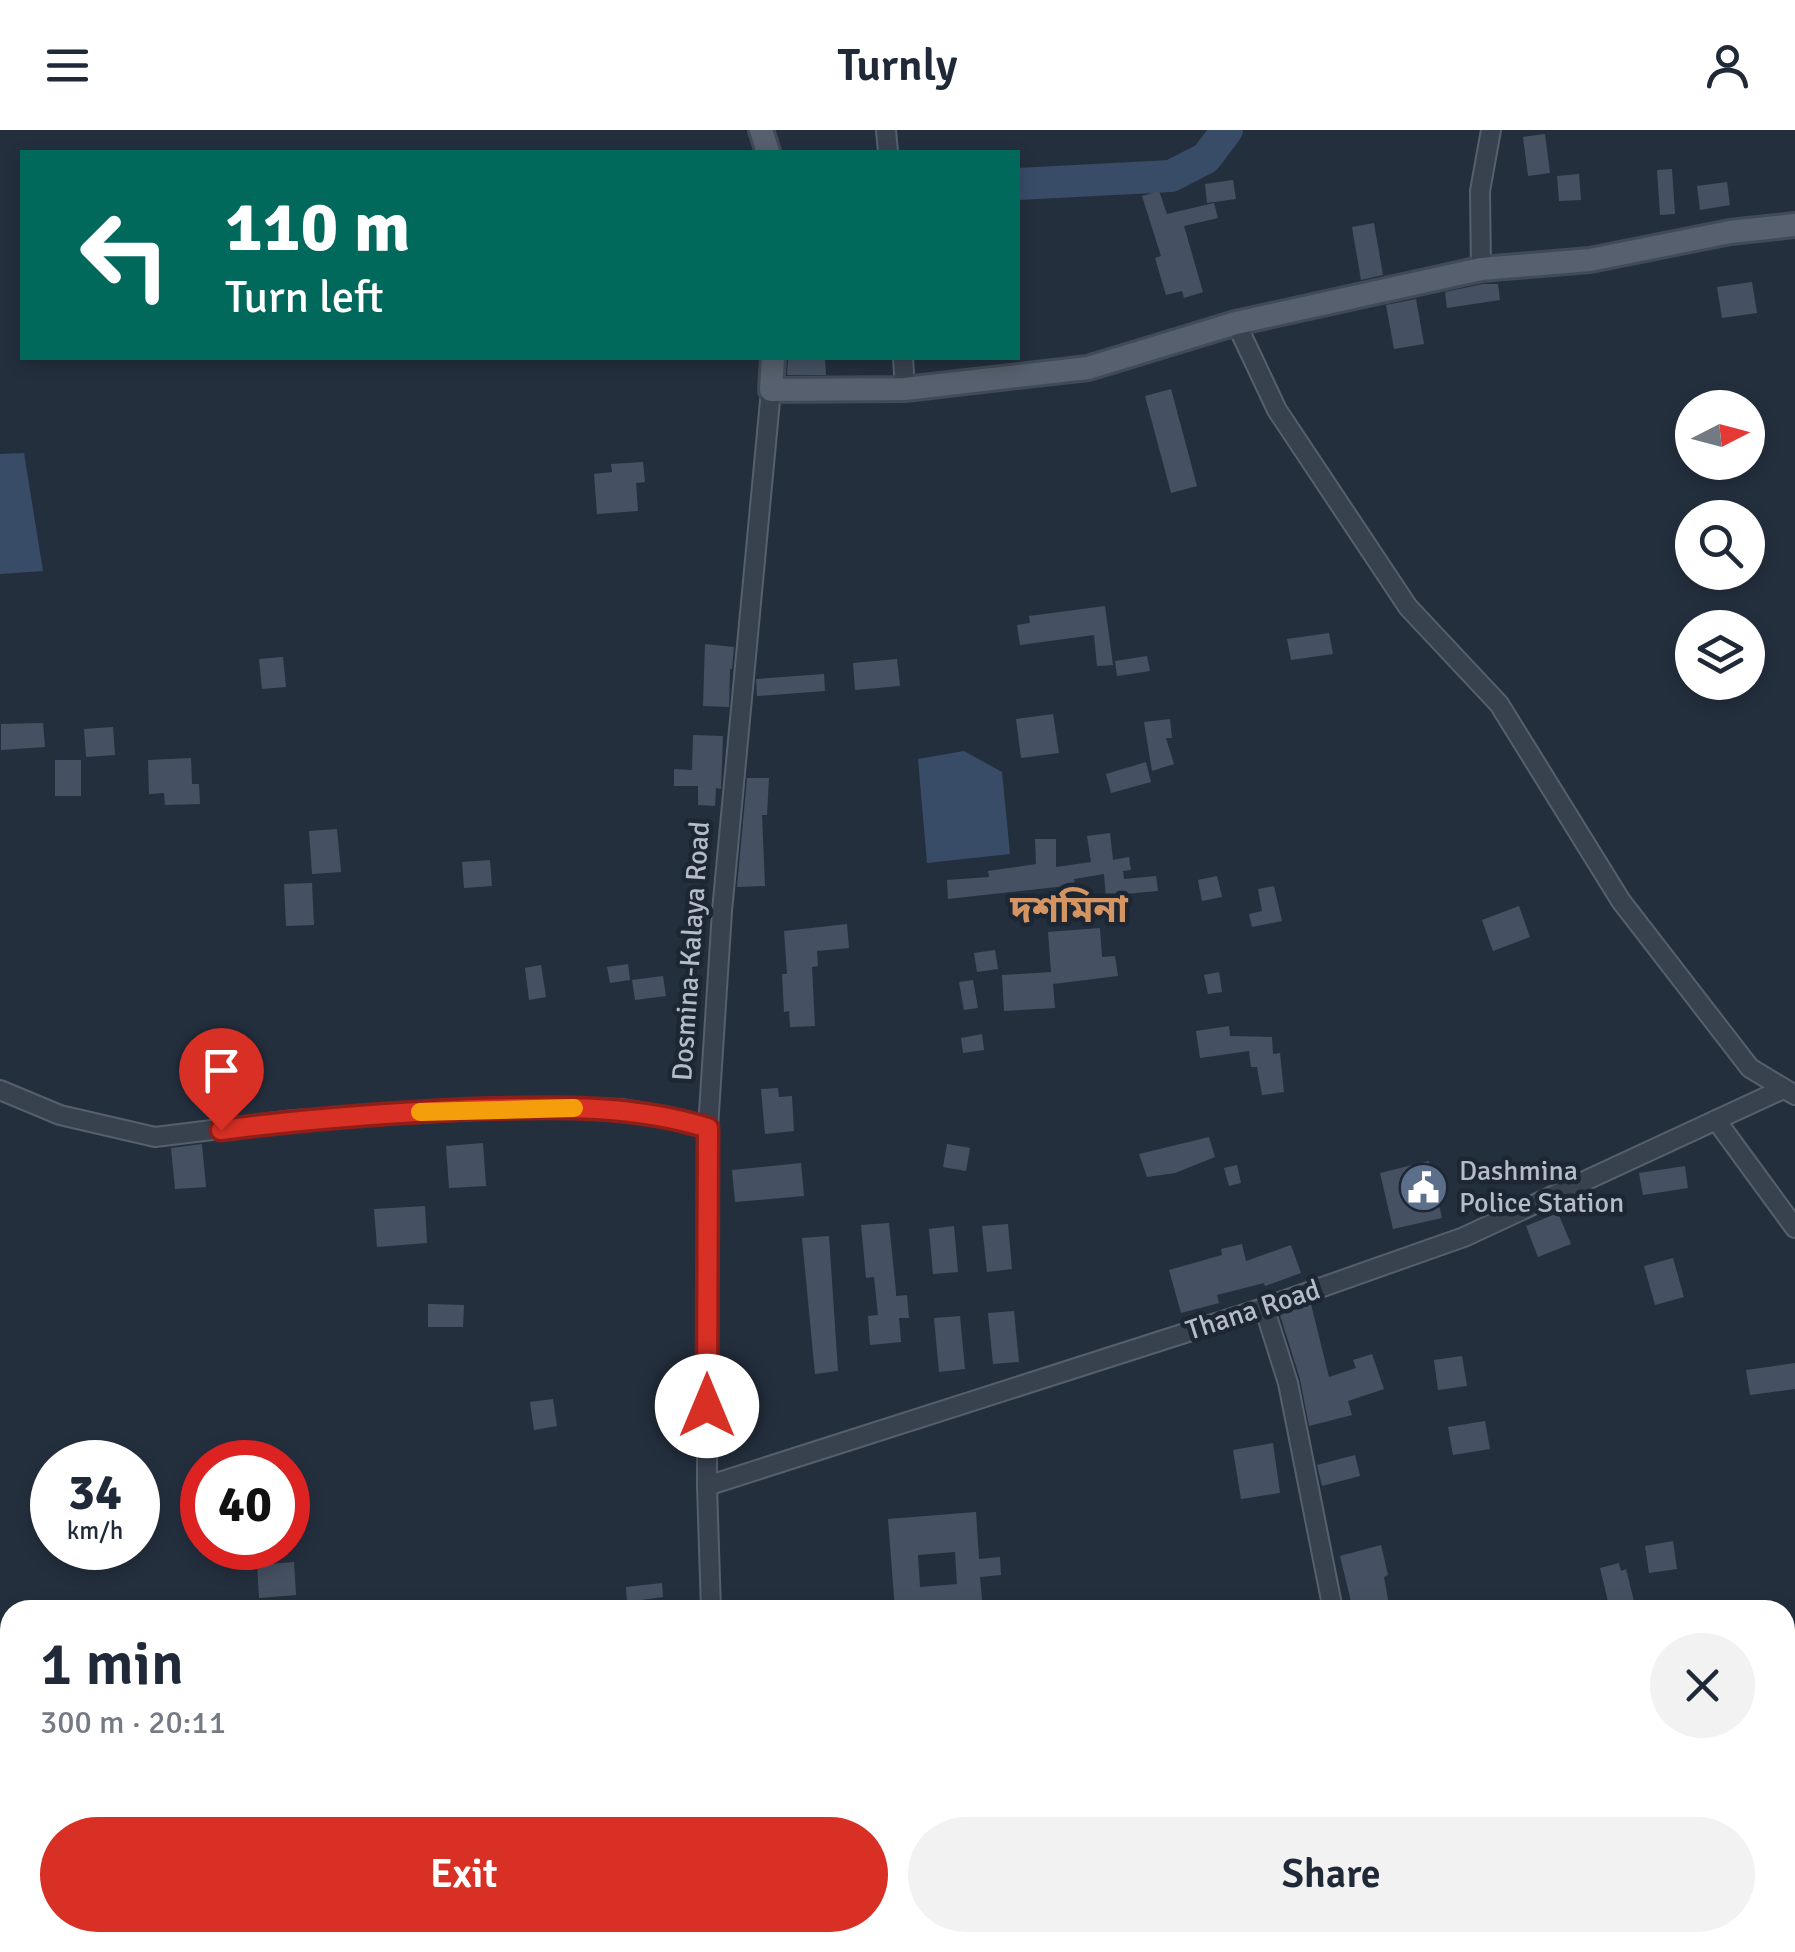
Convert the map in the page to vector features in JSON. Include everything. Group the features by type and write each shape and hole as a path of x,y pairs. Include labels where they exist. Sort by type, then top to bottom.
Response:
{"main road":[{"path":"771,390 905,389 1088,368 1236,322 1481,269 1590,260 1730,232 1795,225"},
{"name":"Dosmina-Kalaya Road","path":"771,390 773,360"}],"street":[{"path":"1481,269 1480,190 1491,130"},
{"path":"1236,322 1277,410 1408,607 1499,704 1621,900 1750,1068 1789,1092"},
{"path":"902,360 905,389"},
{"name":"Dosmina-Kalaya Road","path":"711,1600 706,1486 708,1128 722,912 771,390"},
{"path":"0,1090 60,1116 155,1138 294,1120 528,1108 624,1109 670,1116 708,1128"},
{"name":"Thana Road","path":"706,1486 1264,1307 1464,1237 1716,1120 1789,1092"},
{"path":"1716,1120 1795,1228"},
{"path":"1264,1307 1288,1384 1331,1600"}],"water":[{"path":"24,453 43,571 0,574 0,454"},
{"path":"964,751 1002,772 1010,854 927,863 918,759"}],"building":[{"path":"1545,134 1550,173 1528,176 1523,137"},
{"path":"1672,169 1675,214 1660,215 1657,170"},
{"path":"1579,174 1581,200 1559,201 1557,176"},
{"path":"1233,180 1236,199 1207,203 1205,184"},
{"path":"1727,182 1730,205 1700,210 1697,186"},
{"path":"1159,191 1167,214 1214,203 1218,218 1184,226 1203,292 1184,298 1182,291 1166,295 1155,258 1161,256 1142,196"},
{"path":"1374,223 1383,275 1361,280 1352,227"},
{"path":"1752,282 1757,313 1722,318 1717,287"},
{"path":"1498,284 1500,300 1447,308 1445,292"},
{"path":"1416,299 1424,344 1394,349 1386,305"},
{"path":"788,360 825,360 826,375 787,375"},
{"path":"1171,389 1197,486 1171,493 1145,396"},
{"path":"643,462 645,482 636,483 638,511 597,514 594,474 612,472 611,464"},
{"path":"1105,606 1113,665 1097,666 1094,635 1020,645 1017,625 1030,623 1029,616"},
{"path":"1329,633 1333,654 1291,660 1287,639"},
{"path":"705,644 734,647 729,707 703,706"},
{"path":"1147,656 1150,671 1117,676 1115,661"},
{"path":"283,657 286,687 262,689 259,659"},
{"path":"897,659 900,686 855,690 853,663"},
{"path":"824,674 825,691 757,696 756,679"},
{"path":"1053,714 1059,753 1021,758 1016,719"},
{"path":"1170,719 1172,738 1166,738 1174,764 1152,771 1144,722"},
{"path":"43,723 45,747 1,750 1,724"},
{"path":"113,727 115,755 86,757 84,729"},
{"path":"693,735 723,736 721,789 716,788 715,806 698,805 698,786 674,786 674,769 692,770"},
{"path":"191,758 192,784 199,784 200,804 165,805 164,793 149,794 148,760"},
{"path":"55,760 81,760 81,796 55,796"},
{"path":"1146,762 1151,782 1111,793 1106,774"},
{"path":"747,778 769,778 767,815 762,815 765,886 737,887"},
{"path":"337,829 341,872 312,874 309,831"},
{"path":"1110,833 1113,860 1129,857 1131,870 1123,871 1124,879 1156,876 1158,891 1124,894 1122,918 1108,921 1104,874 1074,879 1075,885 948,899 947,880 989,877 988,871 1036,864 1035,839 1056,839 1056,867 1091,862 1087,836"},
{"path":"490,860 492,886 464,888 462,862"},
{"path":"1217,876 1222,897 1202,901 1198,880"},
{"path":"312,883 314,925 286,926 284,884"},
{"path":"1274,886 1282,921 1252,927 1249,914 1262,911 1258,889"},
{"path":"1519,906 1530,937 1493,951 1482,920"},
{"path":"847,924 849,948 817,951 818,966 812,967 815,1026 790,1027 789,1011 784,1012 784,931"},
{"path":"1100,928 1102,957 1115,956 1118,976 1053,984 1055,1008 1004,1011 1002,975 1051,972 1048,932"},
{"path":"995,950 998,969 977,972 974,953"},
{"path":"628,964 630,980 610,983 607,967"},
{"path":"541,965 546,997 529,1000 525,968"},
{"path":"1219,972 1222,992 1208,994 1204,975"},
{"path":"663,976 666,996 635,1000 632,980"},
{"path":"973,980 978,1008 964,1010 959,982"},
{"path":"1229,1026 1230,1036 1272,1037 1273,1054 1280,1053 1284,1092 1262,1095 1257,1067 1251,1067 1249,1051 1200,1058 1196,1031"},
{"path":"982,1034 984,1050 963,1053 961,1038"},
{"path":"778,1088 779,1097 792,1096 794,1131 765,1134 761,1089"},
{"path":"1209,1137 1215,1157 1175,1173 1147,1177 1139,1154"},
{"path":"483,1143 486,1186 449,1188 446,1146"},
{"path":"202,1144 206,1187 175,1189 171,1148"},
{"path":"947,1144 970,1148 966,1171 943,1167"},
{"path":"1429,1161 1442,1218 1393,1229 1380,1173"},
{"path":"801,1163 804,1196 735,1202 732,1170"},
{"path":"1237,1165 1241,1183 1229,1186 1224,1168"},
{"path":"1685,1166 1688,1188 1643,1195 1639,1173"},
{"path":"425,1206 427,1243 377,1247 374,1209"},
{"path":"1558,1213 1571,1244 1538,1257 1526,1226"},
{"path":"889,1223 896,1296 907,1295 909,1318 899,1318 901,1342 870,1345 868,1316 878,1315 874,1277 866,1278 861,1225"},
{"path":"1008,1224 1012,1269 987,1272 982,1226"},
{"path":"954,1226 958,1272 933,1274 929,1229"},
{"path":"829,1236 838,1371 815,1374 802,1238"},
{"path":"1242,1244 1246,1261 1291,1245 1301,1273 1265,1286 1264,1283 1217,1295 1219,1303 1181,1313 1169,1270 1222,1255 1221,1249"},
{"path":"1673,1258 1684,1297 1655,1305 1644,1266"},
{"path":"428,1304 464,1305 463,1327 428,1327"},
{"path":"1311,1304 1329,1377 1356,1368 1353,1360 1372,1354 1384,1389 1348,1401 1352,1415 1309,1426 1300,1379 1280,1315"},
{"path":"1014,1311 1019,1362 993,1364 988,1313"},
{"path":"960,1316 965,1369 939,1372 934,1318"},
{"path":"1462,1356 1467,1386 1438,1390 1434,1360"},
{"path":"1795,1363 1795,1389 1750,1395 1746,1370"},
{"path":"553,1399 557,1426 534,1430 530,1402"},
{"path":"1485,1421 1490,1449 1453,1455 1448,1427"},
{"path":"1273,1443 1280,1493 1241,1499 1233,1450"},
{"path":"1355,1455 1360,1476 1322,1486 1317,1465"},
{"path":"976,1512 979,1559 1000,1557 1001,1575 980,1577 982,1600 894,1600 888,1519","holes":["955,1552 957,1584 920,1587 918,1555"]},
{"path":"1673,1541 1677,1569 1649,1573 1645,1546"},
{"path":"1381,1545 1388,1575 1384,1577 1388,1600 1351,1600 1340,1556"},
{"path":"1619,1563 1621,1571 1626,1569 1634,1600 1608,1600 1600,1568"},
{"path":"257,1570 294,1570 296,1595 259,1598"},
{"path":"662,1583 663,1597 627,1600 626,1587"}],"waterway":[{"path":"1020,184 1171,176 1206,158 1227,130"}],"slow traffic":[{"path":"420,1112 574,1108"}],"place":[{"name":"Dashmina Police Station","path":"1424,1187"}],"district":[{"name":"দশমিনা","path":"1069,909"}],"route":[{"path":"221,1130 294,1120 528,1108 624,1109 670,1116 708,1128 707,1406"}]}
